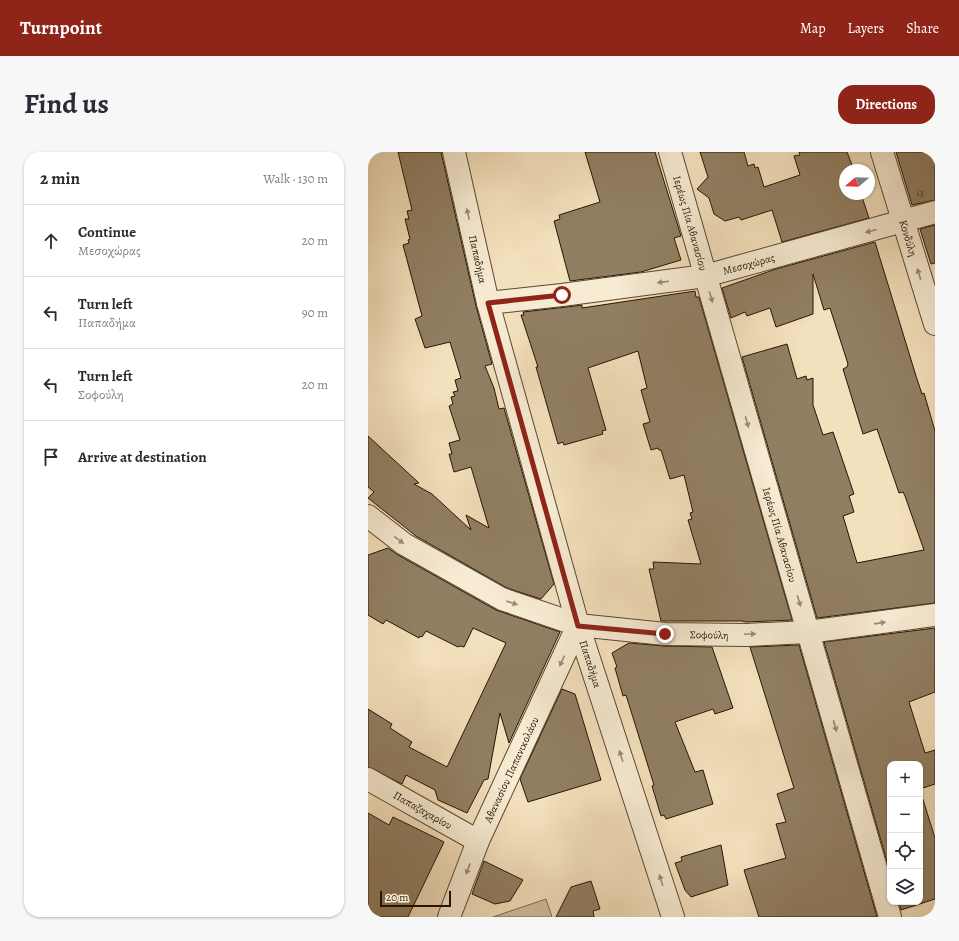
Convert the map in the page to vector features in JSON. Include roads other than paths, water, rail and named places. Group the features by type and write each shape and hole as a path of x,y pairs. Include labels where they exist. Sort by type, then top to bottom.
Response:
{"street":[{"name":"Παπαδήμα","path":"454,152 488,303 578,626 673,917"},
{"name":"Ιερέως Πία Αθανασίου","path":"670,152 890,917"},
{"name":"Κονδύλη","path":"882,152 935,324"},
{"name":"Μεσοχώρας","path":"488,303 705,276 935,212"},
{"name":"Σοφούλη","path":"368,516 404,544 502,599 578,626 665,634 746,635 808,632 935,615"},
{"name":"Αθανασίου Παπανικολάου","path":"449,917 478,841 578,626"},
{"name":"Παπαζαχαρίου","path":"368,778 478,841"}]}
